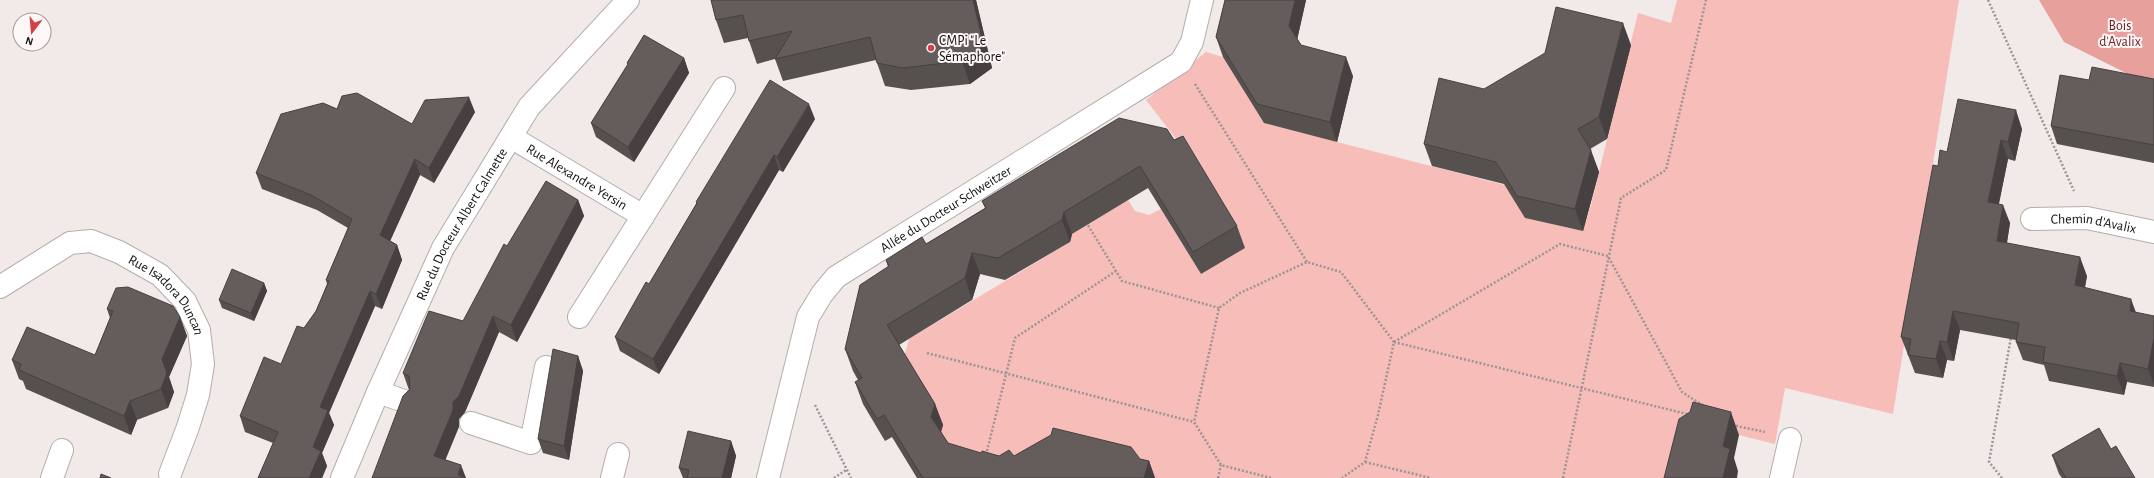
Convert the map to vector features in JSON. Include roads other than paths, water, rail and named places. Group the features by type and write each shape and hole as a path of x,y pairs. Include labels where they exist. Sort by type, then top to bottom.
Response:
{"street":[{"name":"Rue du Docteur Albert Calmette","path":"342,478 378,392 443,248 529,107 628,0"},
{"name":"Allée du Docteur Schweitzer","path":"768,478 808,317 822,294 836,277 1180,62 1192,42 1202,0"},
{"name":"Rue Alexandre Yersin","path":"579,317 724,88"},
{"name":"Rue Alexandre Yersin","path":"511,137 643,216"},
{"name":"Chemin d'Avalix","path":"2032,218 2087,218 2154,232"},
{"name":"Rue Isadora Duncan","path":"0,287 70,243 91,241 119,252 160,275 185,301 199,330 203,364 198,395 188,427 170,474"},
{"path":"471,423 531,443 546,367"},
{"path":"378,392 404,401"},
{"path":"1780,478 1790,439"},
{"path":"52,478 62,450"},
{"path":"612,478 618,454"}],"place":[{"name":"CMPi \"Le Sémaphore\"","path":"931,48"}],"park label":[{"name":"Bois d'Avalix","path":"2120,34"}]}
